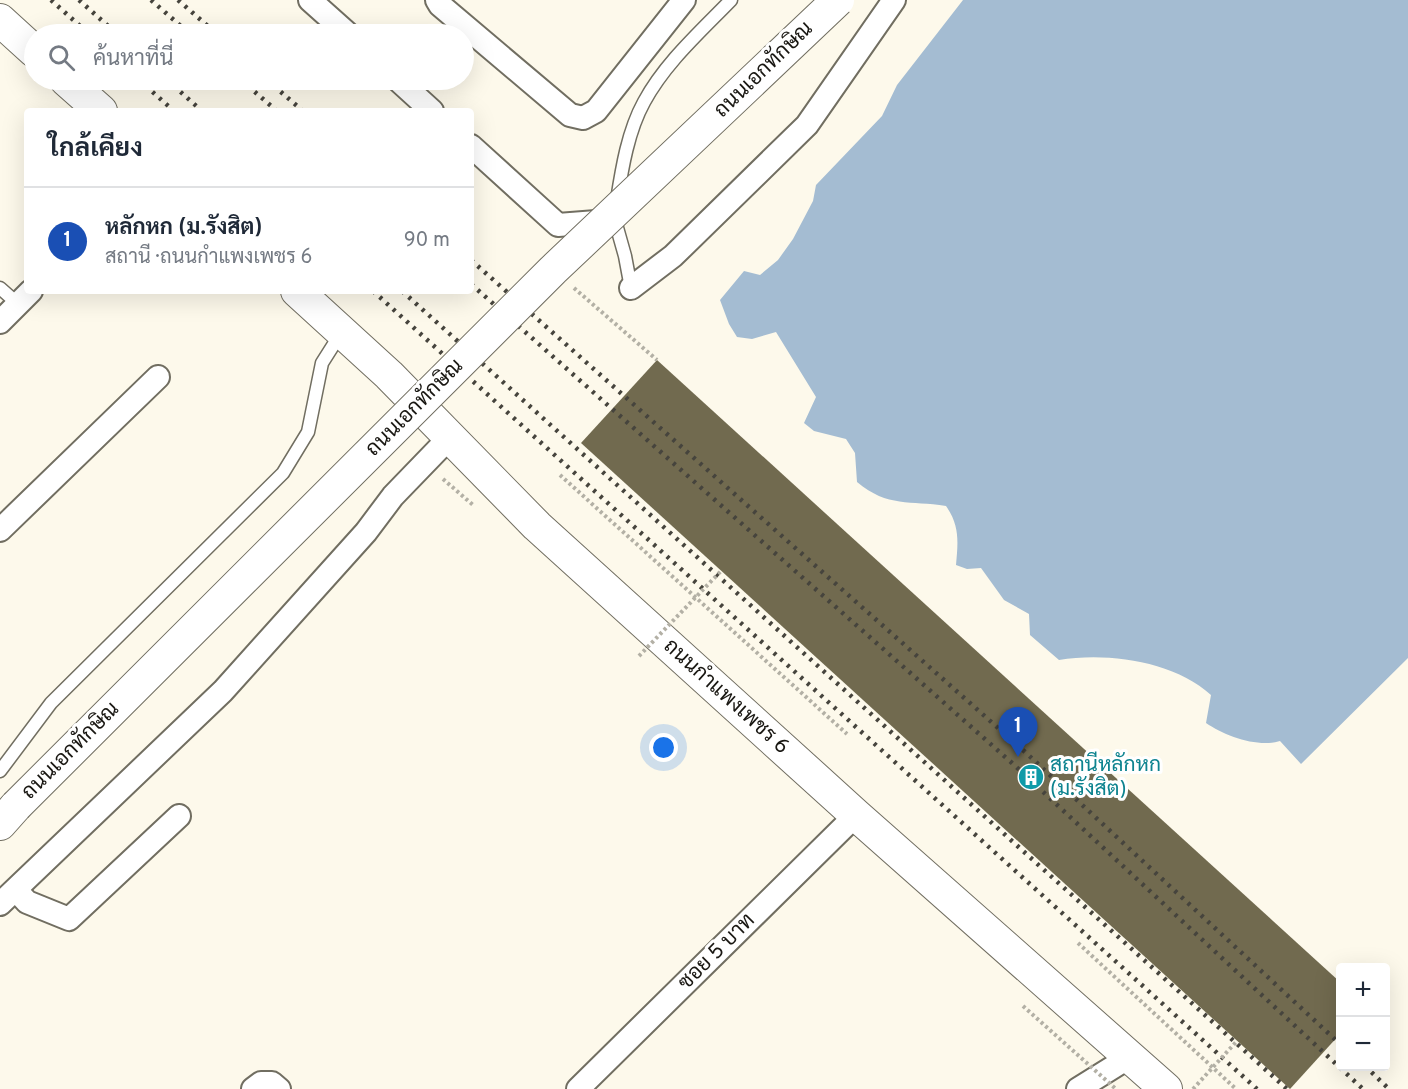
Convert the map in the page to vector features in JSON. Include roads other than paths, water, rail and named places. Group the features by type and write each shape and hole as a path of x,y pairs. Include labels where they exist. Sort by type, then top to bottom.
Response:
{"main road":[{"name":"ถนนเอกทักษิณ","path":"8,815 554,270 838,0"},
{"path":"0,20 24,42"},
{"path":"77,90 98,108"},
{"name":"ถนนกำแพงเพชร 6","path":"300,294 389,375 537,526 856,815 1166,1089"}],"street":[{"path":"310,0 337,24"},
{"path":"437,0 462,24"},
{"path":"474,34 570,116 583,118 596,111 684,0"},
{"path":"631,288 673,256 807,125 894,0"},
{"path":"409,90 429,108"},
{"path":"474,149 558,225 613,221"},
{"path":"0,322 24,298"},
{"path":"0,530 158,377"},
{"path":"8,897 223,691 366,532 393,496 450,437"},
{"name":"ซอย 5 บาท","path":"578,1089 856,815"},
{"path":"8,897 69,919 179,816"},
{"path":"1078,1089 1131,1056"},
{"path":"253,1089 261,1083 272,1083 279,1089"}],"lane":[{"path":"631,288 625,256 613,221 623,161 643,103 675,58 731,0"},
{"path":"0,288 24,298"},
{"path":"0,771 51,703 284,473 308,432 322,363 341,332"}],"water":[{"path":"963,0 1408,0 1408,658 1301,764 1280,741 1262,743 1242,740 1206,723 1211,695 1196,683 1178,674 1139,662 1118,659 1098,657 1059,660 1030,635 1029,614 1004,600 981,568 967,569 956,565 956,527 946,506 900,502 868,490 857,482 855,453 846,439 814,431 804,423 816,397 776,332 752,339 737,337 729,324 720,300 744,271 760,275 778,260 793,239 813,201 816,185 882,116 897,85"}],"railway":[{"path":"51,0 78,24"},
{"path":"79,0 106,24"},
{"path":"151,0 179,24"},
{"path":"178,0 206,24"},
{"path":"150,90 171,108"},
{"path":"178,90 199,108"},
{"path":"253,90 274,108"},
{"path":"279,90 300,108"},
{"path":"474,263 1024,751 1336,1040"},
{"path":"474,287 1012,763 1363,1089"},
{"path":"376,294 1257,1089"},
{"path":"405,294 1287,1089"},
{"path":"1370,1071 1389,1089"}],"place":[{"name":"หลักหก (ม.รังสิต)","path":"1018,757"},
{"name":"สถานีหลักหก (ม.รังสิต)","path":"1031,777"}]}
